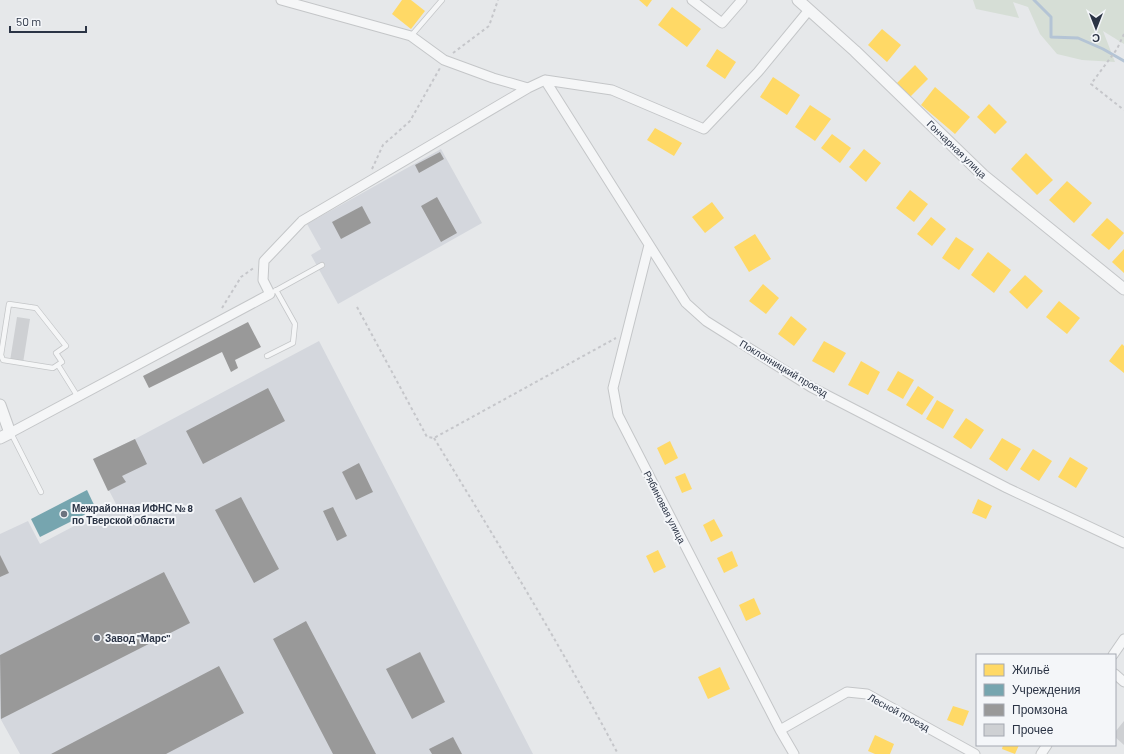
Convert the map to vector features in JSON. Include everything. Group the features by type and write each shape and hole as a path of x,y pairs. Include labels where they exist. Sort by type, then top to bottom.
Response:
{"street":[{"path":"281,0 411,36 444,60 493,78 528,88"},
{"path":"692,0 722,23 742,0"},
{"name":"Гончарная улица","path":"798,0 855,50 983,175 1124,289"},
{"path":"0,438 273,292 263,280 264,261 302,221 528,88 545,80 612,90 704,129 758,72 809,10"},
{"name":"Поклонницкий проезд","path":"545,80 686,303 706,321 811,387 1007,488 1124,543"},
{"name":"Рябиновая улица","path":"649,245 613,388 618,415 780,730 794,754"},
{"path":"0,405 10,433"},
{"path":"1113,654 1124,639"},
{"path":"1116,675 1124,682"},
{"name":"Лесной проезд","path":"780,730 847,692 867,694 975,754"}],"lane":[{"path":"411,36 442,0"},
{"path":"268,356 292,343 295,324 273,292 322,265"},
{"path":"9,304 36,308 66,346 56,353 62,362 53,368 3,360 1,355 9,304"},
{"path":"58,365 78,397"},
{"path":"10,433 41,492"}],"path":[{"path":"366,183 383,145 410,121 444,60 489,26 498,0"},
{"path":"1124,34 1118,49 1091,84 1124,110"},
{"path":"213,324 241,277 264,261"},
{"path":"357,308 427,437 434,438 628,331"},
{"path":"434,438 530,596 584,690 618,754"}],"shaded area":[{"path":"973,0 1124,0 1124,44 1103,31 1115,62 1082,60 1057,54 1040,34 1028,7 1013,2 1019,18 976,9"},
{"path":"441,149 482,223 338,304 311,255 321,249 307,224"},
{"path":"319,341 533,754 20,754 0,718 0,534 28,521 40,544 116,504 93,459 135,439"}],"building: Жильё":[{"path":"402,0 411,0 425,11 411,29 392,14"},
{"path":"639,0 652,0 647,7"},
{"path":"672,7 701,29 687,47 658,25"},
{"path":"882,29 901,45 887,62 868,45"},
{"path":"717,49 736,62 725,79 706,66"},
{"path":"915,65 928,79 910,97 896,84"},
{"path":"773,77 800,95 787,115 760,97"},
{"path":"935,87 970,117 955,134 921,105"},
{"path":"989,104 1007,122 995,134 977,117"},
{"path":"810,105 831,119 815,141 795,127"},
{"path":"655,128 682,143 674,156 647,140"},
{"path":"832,134 851,148 840,163 821,148"},
{"path":"864,149 881,163 866,182 849,167"},
{"path":"1026,153 1053,180 1037,195 1011,169"},
{"path":"1067,181 1092,203 1074,223 1049,200"},
{"path":"910,190 928,204 914,222 896,208"},
{"path":"712,202 724,218 705,233 692,217"},
{"path":"931,217 946,229 932,246 917,234"},
{"path":"1107,218 1124,233 1109,250 1091,235"},
{"path":"755,234 771,259 749,272 734,247"},
{"path":"956,237 974,249 959,270 942,258"},
{"path":"1124,249 1124,273 1112,262"},
{"path":"988,252 1011,270 994,293 971,275"},
{"path":"1025,275 1043,291 1027,309 1009,292"},
{"path":"763,284 779,298 766,314 749,301"},
{"path":"1059,301 1080,318 1067,334 1046,317"},
{"path":"791,316 807,329 794,346 778,334"},
{"path":"824,341 846,353 834,373 812,361"},
{"path":"1122,344 1124,346 1124,373 1109,361"},
{"path":"861,361 880,372 868,395 848,385"},
{"path":"898,371 914,380 903,399 887,390"},
{"path":"918,386 934,397 922,415 906,405"},
{"path":"937,400 954,410 943,429 926,419"},
{"path":"966,418 984,430 971,449 953,437"},
{"path":"1002,438 1021,449 1007,471 989,459"},
{"path":"670,441 678,458 665,465 657,448"},
{"path":"1033,449 1052,461 1039,481 1020,469"},
{"path":"1070,457 1088,468 1076,488 1058,477"},
{"path":"685,473 692,489 682,493 675,477"},
{"path":"978,499 992,506 986,519 972,513"},
{"path":"714,519 723,536 711,542 703,525"},
{"path":"658,550 666,567 654,573 646,556"},
{"path":"732,551 738,566 724,573 717,558"},
{"path":"754,598 761,614 746,621 739,605"},
{"path":"720,667 730,689 708,699 698,677"},
{"path":"953,706 969,711 963,726 947,720"},
{"path":"875,735 894,744 890,754 875,754 868,751"},
{"path":"1003,746 1019,746 1015,754 1002,749"}],"building: Учреждения":[{"name":"Межрайонная ИФНС № 8 по Тверской области","path":"87,490 96,509 40,537 31,519"}],"building: Промзона":[{"path":"440,152 444,159 419,173 415,165"},
{"path":"437,197 457,233 441,242 421,206"},
{"path":"362,206 371,223 341,239 332,222"},
{"path":"248,322 261,347 235,360 238,368 231,372 222,352 149,388 143,376"},
{"path":"268,388 285,421 203,464 186,431"},
{"path":"135,439 147,464 122,476 126,482 108,491 93,459"},
{"path":"359,463 373,492 356,500 342,472"},
{"path":"241,497 279,569 254,583 215,510"},
{"path":"333,507 347,536 337,541 323,511"},
{"path":"0,555 9,573 0,577"},
{"name":"Завод \"Марс\"","path":"164,572 190,623 1,719 0,655"},
{"path":"306,621 376,754 333,754 273,639"},
{"path":"420,652 445,702 412,719 386,669"},
{"path":"219,666 244,713 166,754 51,754"},
{"path":"453,737 462,754 432,754 429,749"}],"building: Прочее":[{"path":"17,317 30,319 23,363 10,361"},
{"path":"1124,721 1124,745 1116,738 1116,731"}],"waterway":[{"path":"1034,0 1051,17 1051,37 1078,38 1103,49 1124,61"}],"place":[{"name":"Межрайонная ИФНС № 8 по Тверской области","path":"64,514"},
{"name":"Завод \"Марс\"","path":"97,638"}]}
